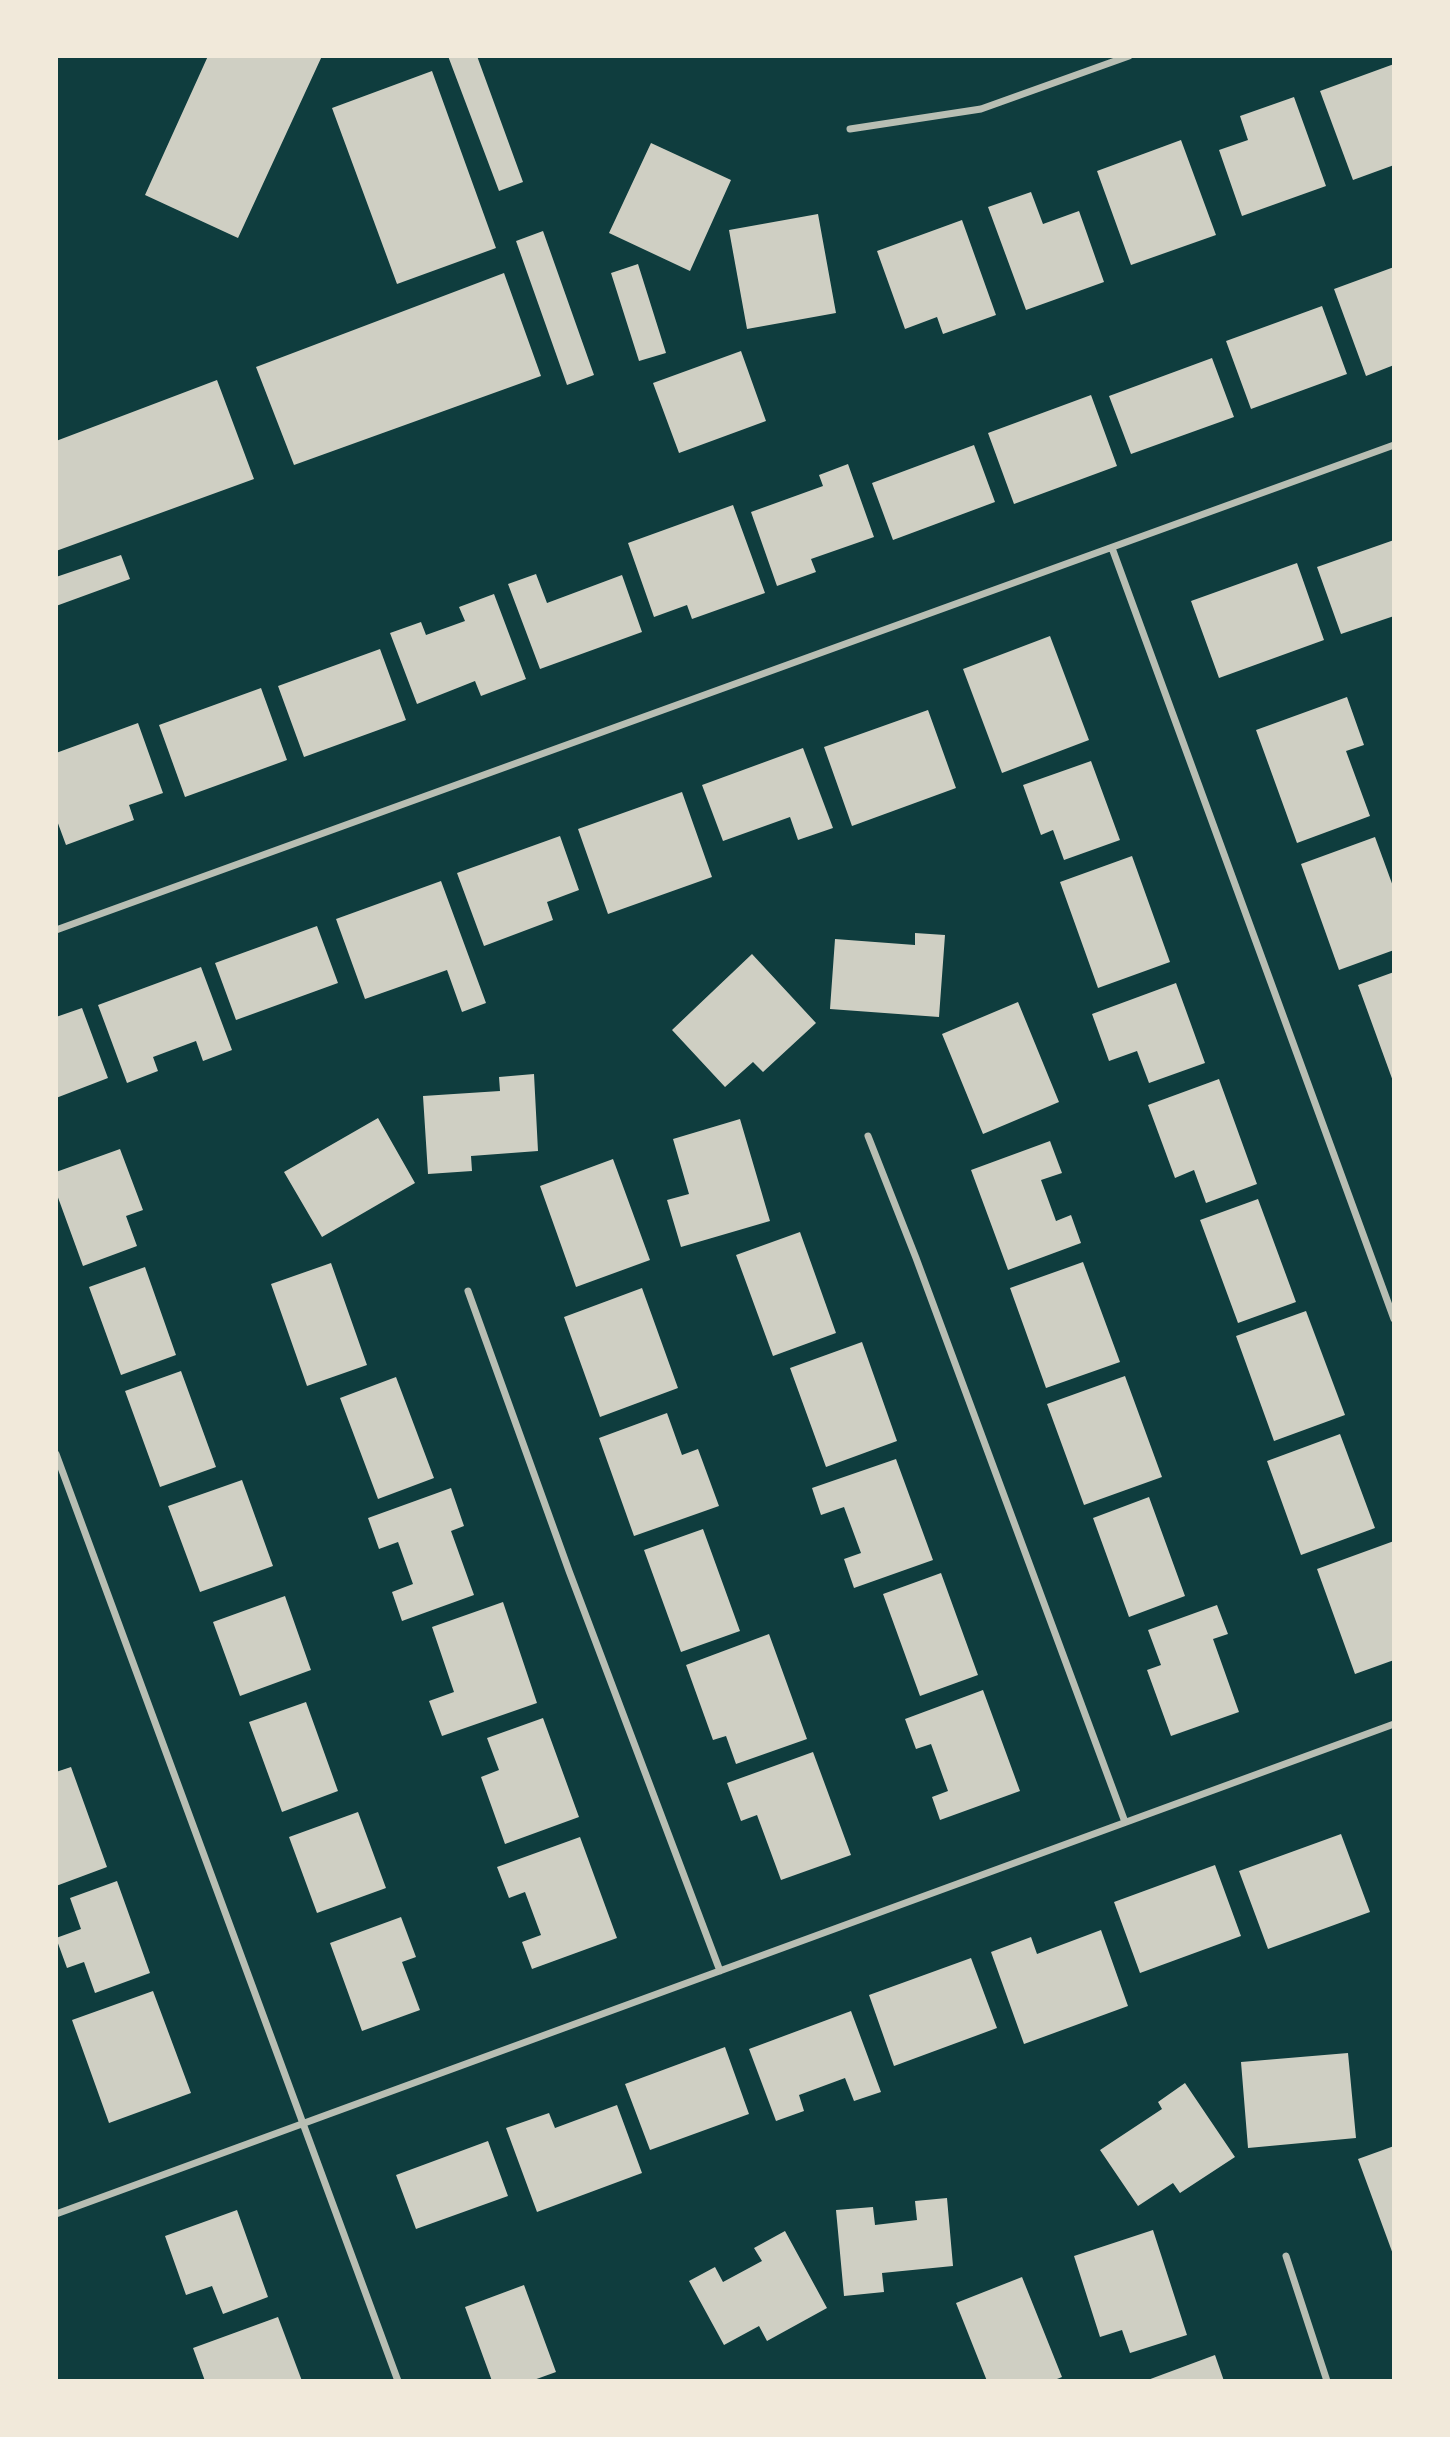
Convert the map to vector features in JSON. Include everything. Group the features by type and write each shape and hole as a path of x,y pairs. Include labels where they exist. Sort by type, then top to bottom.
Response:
{"street":[{"path":"850,129 981,109 1129,56"},
{"path":"56,930 1394,445"},
{"path":"1112,548 1394,1319"},
{"path":"868,1136 916,1258 1125,1822"},
{"path":"468,1290 569,1571 720,1971"},
{"path":"56,1454 398,2381"},
{"path":"56,2214 1394,1724"},
{"path":"1286,2256 1327,2381"}],"building":[{"path":"208,56 322,56 238,238 145,195"},
{"path":"448,56 477,56 523,182 499,191"},
{"path":"1394,64 1394,165 1353,180 1320,91"},
{"path":"432,71 496,248 397,284 332,108"},
{"path":"1294,97 1326,186 1242,216 1219,150 1248,140 1240,116"},
{"path":"1181,140 1216,235 1131,265 1097,171"},
{"path":"651,143 731,180 690,271 609,233"},
{"path":"1031,192 1043,224 1079,211 1104,282 1026,310 988,207"},
{"path":"818,214 836,313 747,329 729,230"},
{"path":"962,220 996,315 943,334 937,317 905,329 877,251"},
{"path":"543,231 594,375 567,385 516,241"},
{"path":"638,264 666,353 639,361 611,273"},
{"path":"1394,267 1394,365 1366,376 1334,289"},
{"path":"504,273 541,376 294,465 256,367"},
{"path":"1322,306 1347,374 1251,409 1226,341"},
{"path":"741,351 766,421 679,453 653,383"},
{"path":"1212,358 1234,417 1131,454 1109,396"},
{"path":"217,380 254,479 56,551 56,441"},
{"path":"1091,395 1117,466 1014,504 988,433"},
{"path":"974,445 995,502 893,540 872,483"},
{"path":"848,464 874,537 811,559 816,572 777,586 751,512 823,486 819,475"},
{"path":"733,505 765,593 692,619 687,605 654,617 628,543"},
{"path":"1394,540 1394,616 1341,634 1317,567"},
{"path":"121,555 130,579 56,606 56,577"},
{"path":"1297,563 1324,640 1219,678 1191,601"},
{"path":"536,574 547,603 622,575 642,632 540,669 508,584"},
{"path":"494,594 526,679 481,696 475,681 417,704 390,633 421,622 426,635 465,621 459,607"},
{"path":"1050,636 1089,740 1002,773 963,669"},
{"path":"380,649 406,720 304,757 278,686"},
{"path":"261,688 287,760 185,797 159,725"},
{"path":"1347,697 1364,745 1346,751 1370,816 1297,843 1256,730"},
{"path":"928,710 956,788 852,826 824,747"},
{"path":"138,723 163,793 129,805 134,820 66,845 56,818 56,753"},
{"path":"803,748 833,828 798,840 790,817 723,841 702,785"},
{"path":"1091,761 1120,840 1064,860 1053,830 1041,835 1023,785"},
{"path":"682,792 712,877 608,914 578,829"},
{"path":"560,836 579,890 547,902 553,920 484,946 457,873"},
{"path":"1375,837 1394,889 1394,950 1339,970 1301,864"},
{"path":"1132,856 1170,962 1098,988 1060,882"},
{"path":"441,881 486,1003 462,1012 447,970 365,999 336,919"},
{"path":"317,926 338,983 236,1020 215,963"},
{"path":"915,933 945,935 939,1017 830,1009 835,939 915,945"},
{"path":"752,954 816,1023 763,1072 753,1062 725,1087 672,1030"},
{"path":"201,967 232,1050 203,1061 196,1041 153,1057 158,1071 127,1083 98,1005"},
{"path":"1394,972 1394,1084 1358,985"},
{"path":"1176,983 1205,1063 1149,1083 1137,1051 1109,1061 1092,1014"},
{"path":"1018,1002 1059,1102 983,1134 942,1034"},
{"path":"82,1008 108,1078 56,1098 56,1017"},
{"path":"534,1074 538,1151 471,1156 472,1171 428,1174 423,1096 500,1091 499,1077"},
{"path":"1219,1079 1257,1184 1206,1203 1194,1170 1175,1178 1148,1105"},
{"path":"378,1118 415,1183 322,1237 284,1172"},
{"path":"740,1119 770,1221 681,1247 667,1200 689,1194 673,1139"},
{"path":"1050,1141 1062,1173 1041,1180 1056,1221 1071,1215 1081,1243 1008,1270 971,1170"},
{"path":"120,1149 143,1210 126,1216 137,1246 83,1266 56,1192 56,1172"},
{"path":"613,1159 650,1260 576,1287 540,1186"},
{"path":"1258,1199 1296,1302 1238,1323 1200,1220"},
{"path":"800,1232 836,1333 773,1356 736,1255"},
{"path":"1083,1262 1120,1362 1046,1388 1010,1288"},
{"path":"331,1263 367,1365 307,1386 271,1284"},
{"path":"145,1267 176,1355 121,1375 89,1287"},
{"path":"642,1288 678,1388 600,1417 564,1317"},
{"path":"1306,1311 1345,1415 1274,1441 1236,1336"},
{"path":"862,1342 897,1441 826,1467 790,1368"},
{"path":"181,1371 216,1467 160,1487 125,1391"},
{"path":"1125,1376 1162,1477 1084,1505 1047,1404"},
{"path":"396,1377 434,1478 378,1499 340,1398"},
{"path":"667,1413 682,1455 698,1449 719,1506 634,1536 599,1438"},
{"path":"1340,1434 1375,1528 1301,1555 1267,1461"},
{"path":"896,1459 933,1560 854,1588 844,1559 861,1553 844,1507 821,1515 812,1488"},
{"path":"242,1480 273,1566 200,1592 168,1506"},
{"path":"451,1488 464,1526 451,1531 474,1595 402,1621 392,1592 413,1584 398,1542 379,1549 368,1518"},
{"path":"1149,1497 1185,1596 1129,1617 1093,1518"},
{"path":"703,1529 740,1631 681,1652 644,1550"},
{"path":"1394,1541 1394,1660 1355,1674 1317,1569"},
{"path":"941,1573 978,1675 920,1696 883,1594"},
{"path":"285,1596 311,1670 240,1696 213,1622"},
{"path":"503,1602 537,1703 442,1736 429,1701 454,1692 432,1627"},
{"path":"1217,1605 1228,1634 1213,1639 1239,1712 1171,1736 1147,1670 1161,1665 1148,1630"},
{"path":"769,1634 807,1739 736,1764 726,1736 713,1740 686,1665"},
{"path":"983,1690 1020,1791 940,1820 932,1797 948,1791 931,1744 916,1749 905,1719"},
{"path":"306,1702 338,1791 282,1812 249,1722"},
{"path":"543,1718 579,1817 505,1844 481,1777 499,1770 487,1738"},
{"path":"813,1752 851,1855 781,1880 757,1815 741,1821 727,1783"},
{"path":"71,1767 107,1867 56,1886 56,1772"},
{"path":"358,1812 386,1888 317,1913 289,1837"},
{"path":"1341,1834 1370,1912 1268,1949 1239,1871"},
{"path":"580,1837 617,1938 532,1969 522,1942 541,1935 525,1892 509,1898 497,1867"},
{"path":"1215,1865 1241,1936 1140,1973 1114,1902"},
{"path":"117,1881 150,1973 95,1993 84,1962 67,1968 56,1938 81,1929 70,1898"},
{"path":"401,1917 416,1957 402,1962 420,2010 362,2031 330,1943"},
{"path":"1101,1930 1128,2006 1024,2044 991,1952 1031,1937 1037,1954"},
{"path":"971,1958 997,2028 894,2066 869,1995"},
{"path":"153,1991 191,2093 109,2123 72,2020"},
{"path":"851,2011 881,2092 854,2101 845,2078 799,2095 804,2111 776,2121 749,2049"},
{"path":"725,2047 749,2114 650,2150 625,2084"},
{"path":"1348,2053 1356,2138 1248,2148 1241,2062"},
{"path":"1185,2083 1235,2157 1180,2193 1173,2183 1138,2206 1100,2150 1162,2109 1158,2102"},
{"path":"617,2105 642,2173 537,2212 506,2128 549,2113 555,2128"},
{"path":"488,2141 508,2196 416,2229 396,2175"},
{"path":"1394,2146 1394,2257 1358,2159"},
{"path":"947,2198 953,2266 882,2273 884,2292 844,2296 836,2210 873,2207 875,2225 917,2220 915,2201"},
{"path":"237,2210 268,2297 223,2314 212,2286 186,2295 165,2236"},
{"path":"1153,2230 1187,2335 1130,2353 1122,2330 1100,2337 1074,2256"},
{"path":"785,2231 827,2308 767,2341 759,2326 724,2345 689,2281 715,2267 723,2282 762,2261 754,2248"},
{"path":"1022,2277 1062,2377 1052,2381 987,2381 956,2303"},
{"path":"524,2285 556,2372 531,2381 492,2381 465,2307"},
{"path":"278,2317 302,2381 205,2381 193,2348"},
{"path":"1215,2355 1224,2381 1145,2381"}]}
